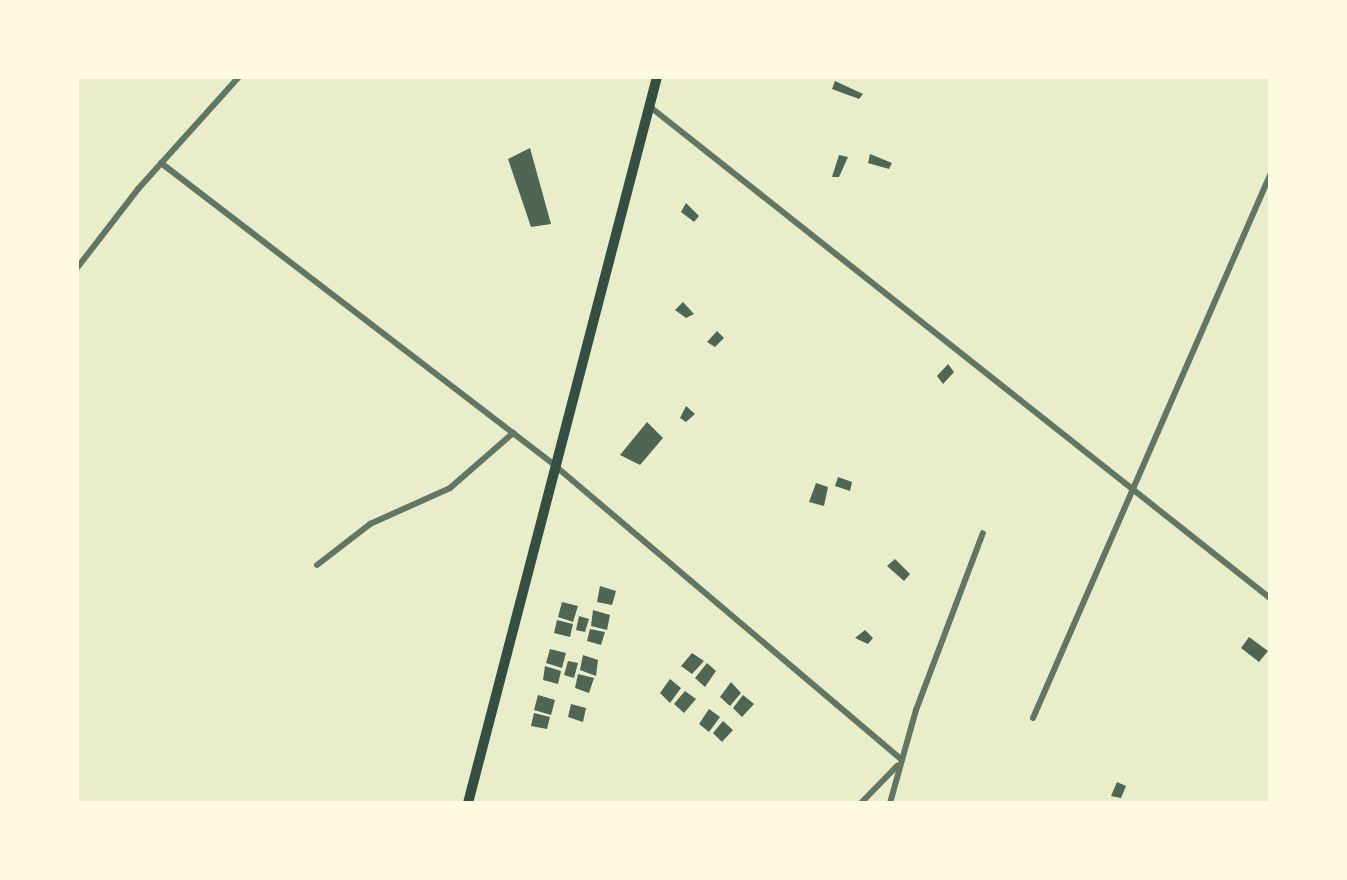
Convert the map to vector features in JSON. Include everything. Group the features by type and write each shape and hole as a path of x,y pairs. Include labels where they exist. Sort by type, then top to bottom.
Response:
{"main road":[{"path":"468,803 553,464 657,77"}],"street":[{"path":"225,77 233,84"},
{"path":"77,268 161,163 239,77"},
{"path":"649,106 1132,492 1270,598"},
{"path":"161,163 553,464 899,761"},
{"path":"1033,718 1270,175"},
{"path":"317,565 370,524 450,488 513,433"},
{"path":"890,803 899,761 983,533"},
{"path":"861,803 899,761"}],"building":[{"path":"835,81 863,94 859,99 832,89"},
{"path":"530,148 551,224 531,227 508,159"},
{"path":"870,154 892,163 889,169 868,163"},
{"path":"839,155 848,157 839,177 832,177"},
{"path":"686,203 699,216 694,222 681,212"},
{"path":"683,302 694,314 686,318 675,310"},
{"path":"717,331 724,338 715,347 707,342"},
{"path":"948,364 954,372 943,384 937,376"},
{"path":"686,406 695,414 686,422 680,418"},
{"path":"647,422 663,438 640,465 620,455"},
{"path":"838,477 852,482 850,491 835,486"},
{"path":"816,483 828,487 824,506 809,502"},
{"path":"895,559 910,574 904,581 887,566"},
{"path":"600,586 616,591 612,605 597,602"},
{"path":"562,602 578,606 573,622 558,617"},
{"path":"593,610 610,615 607,630 591,626"},
{"path":"579,616 589,619 585,632 576,630"},
{"path":"557,620 573,624 570,637 554,633"},
{"path":"590,629 605,632 601,645 587,641"},
{"path":"865,630 873,638 868,644 855,638"},
{"path":"1249,637 1268,651 1259,662 1241,648"},
{"path":"550,649 566,653 562,668 546,663"},
{"path":"692,653 704,661 692,674 681,666"},
{"path":"583,655 598,660 596,676 580,670"},
{"path":"568,661 578,663 574,678 564,675"},
{"path":"707,663 716,671 705,687 695,678"},
{"path":"545,666 561,671 558,684 543,680"},
{"path":"578,674 594,678 589,693 575,688"},
{"path":"670,679 681,688 670,703 660,693"},
{"path":"731,682 741,693 730,706 720,697"},
{"path":"685,691 696,699 684,713 674,704"},
{"path":"538,695 555,700 551,715 534,710"},
{"path":"743,695 754,704 742,717 733,708"},
{"path":"571,704 586,708 583,722 568,717"},
{"path":"709,709 720,717 709,732 699,724"},
{"path":"534,713 550,717 547,729 531,726"},
{"path":"723,721 733,730 722,742 713,733"},
{"path":"1117,782 1126,786 1121,798 1111,796"}]}
